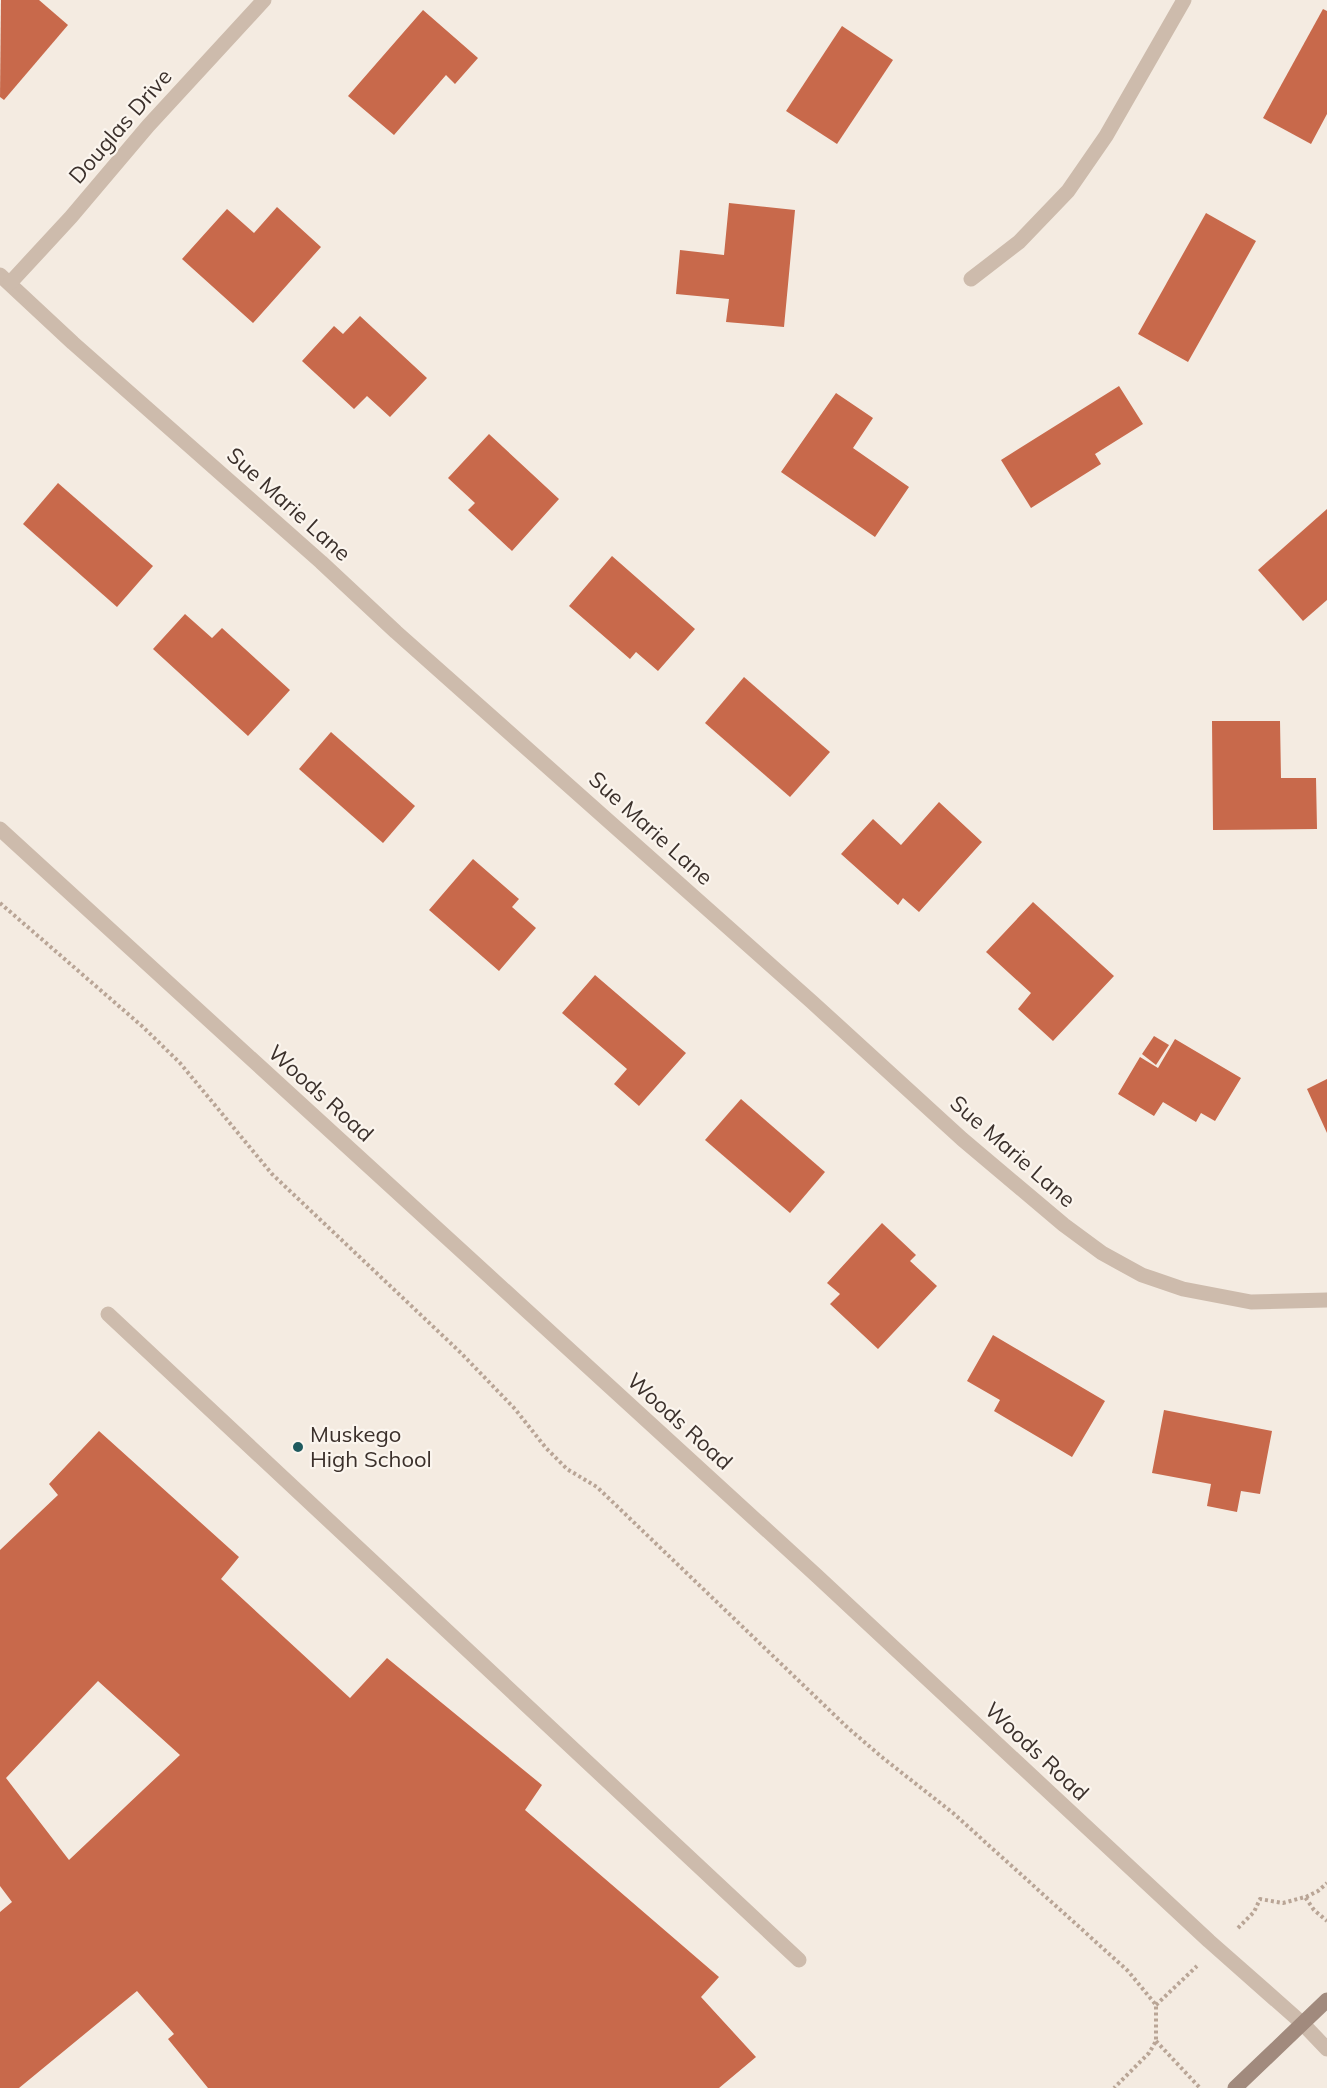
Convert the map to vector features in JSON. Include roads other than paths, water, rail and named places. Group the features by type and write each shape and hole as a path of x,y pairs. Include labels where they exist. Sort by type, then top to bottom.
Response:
{"main road":[{"path":"1235,2088 1327,2000"}],"street":[{"name":"Douglas Drive","path":"5,279 71,216 148,126 264,0"},
{"path":"971,279 1019,242 1068,191 1106,136 1184,0"},
{"name":"Sue Marie Lane","path":"5,279 73,343 321,562 396,632 812,1002 962,1139 1064,1225 1102,1253 1142,1275 1183,1289 1251,1302 1327,1300"},
{"name":"Woods Road","path":"0,829 817,1576 1209,1941 1303,2024 1327,2049"},
{"path":"108,1314 799,1960"}],"place":[{"name":"Muskego High School","path":"298,1447"}]}
